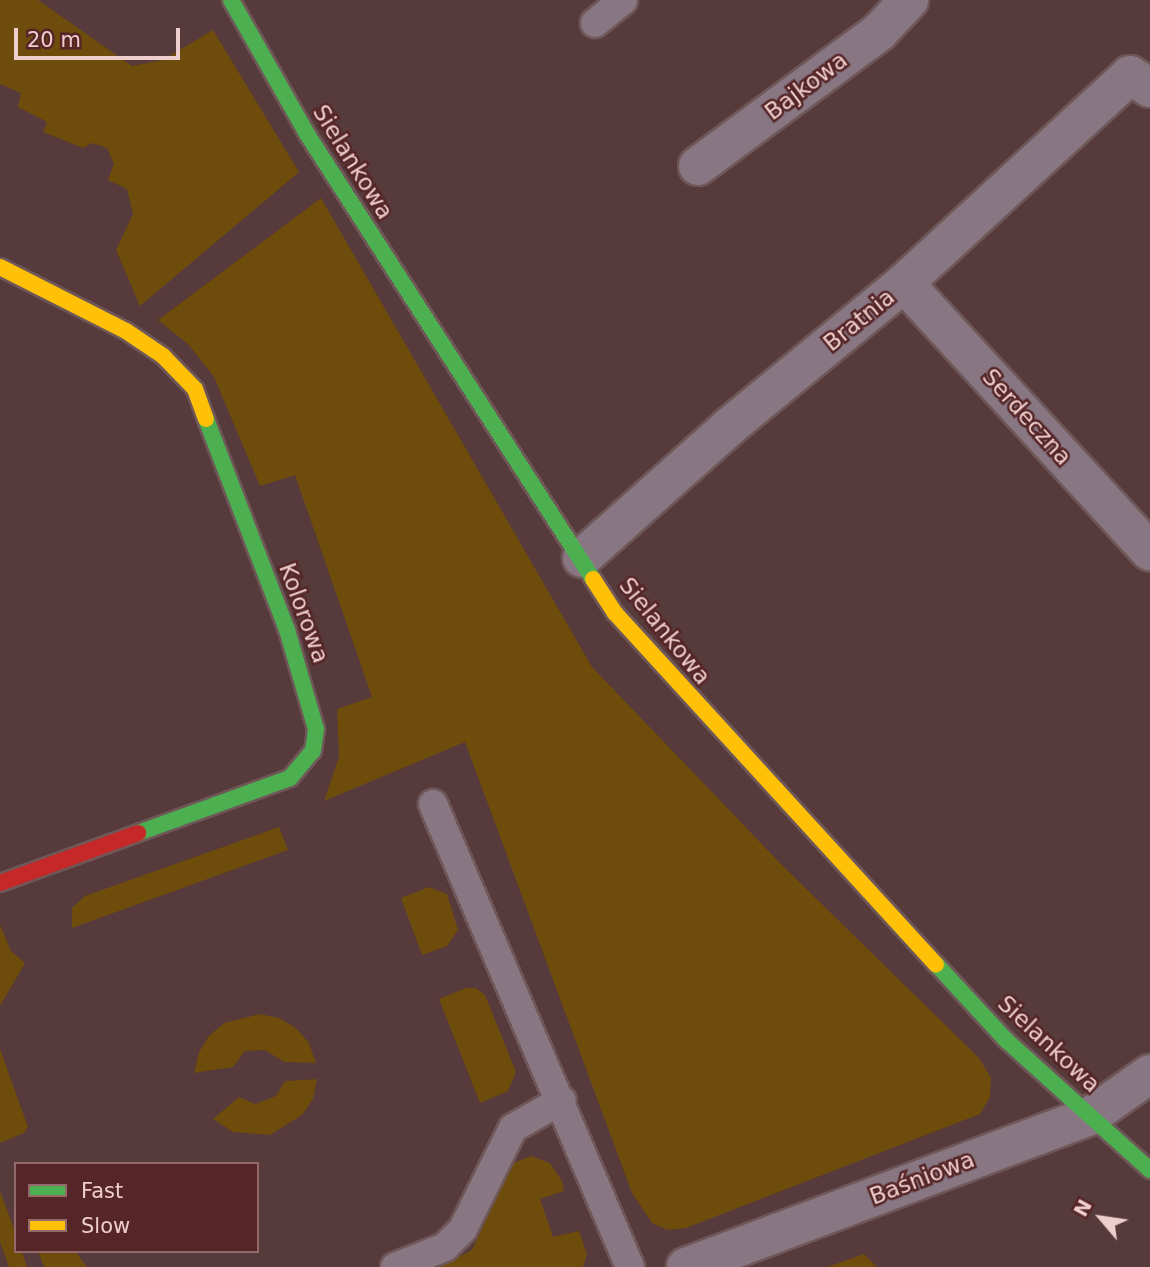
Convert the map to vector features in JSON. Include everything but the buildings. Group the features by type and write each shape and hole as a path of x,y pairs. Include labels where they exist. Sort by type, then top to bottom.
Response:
{"street":[{"name":"Sielankowa","path":"231,0 307,134 615,613 673,681 821,834 1006,1040 1150,1170"},
{"name":"Bajkowa","path":"698,166 878,33 909,0"},
{"name":"Bratnia","path":"582,558 730,426 904,283 1140,82"},
{"name":"Kolorowa","path":"0,267 126,331 163,356 195,389 287,630 316,729 313,751 290,778 0,883"},
{"name":"Serdeczna","path":"904,283 1150,551"},
{"name":"Baśniowa","path":"686,1267 1092,1115 1150,1074"}],"lane":[{"path":"595,23 623,0"},
{"path":"433,804 562,1100 630,1267"},
{"path":"396,1267 445,1247 463,1229 513,1128 562,1100"}],"shaded area":[{"path":"0,0 38,0 132,66 163,60 213,30 299,172 140,306 116,250 133,214 127,189 108,180 114,164 107,148 92,143 83,148 43,132 47,122 18,107 21,93 0,84"},
{"path":"321,198 592,667 782,865 979,1058 991,1078 990,1097 980,1114 686,1228 668,1230 652,1223 632,1193 465,742 324,801 339,757 337,709 372,697 295,475 260,486 214,377 189,345 158,320"},
{"path":"279,827 288,850 72,928 72,908 85,896"},
{"path":"429,887 447,894 458,930 447,946 422,955 401,898"},
{"path":"0,925 11,951 25,963 0,1006"},
{"path":"466,988 476,988 485,995 516,1072 508,1091 480,1103 439,999"},
{"path":"260,1014 279,1018 296,1028 309,1043 316,1063 284,1062 265,1050 245,1051 233,1067 194,1073 199,1052 209,1036 224,1023"},
{"path":"0,1049 28,1127 24,1133 0,1143"},
{"path":"317,1079 313,1099 302,1115 270,1135 233,1132 213,1119 239,1097 255,1104 276,1096 285,1081"},
{"path":"531,1156 550,1163 562,1181 564,1191 540,1199 553,1237 579,1231 587,1254 583,1267 439,1267 472,1250 513,1163"},
{"path":"0,1191 14,1229 14,1253 23,1253 27,1267 9,1267 0,1242"},
{"path":"39,1253 76,1253 87,1267 44,1267"},
{"path":"864,1254 877,1267 827,1267"}],"traffic: fast":[{"path":"231,0 307,134 593,579"},
{"path":"138,833 290,778 313,751 316,729 287,630 206,419"},
{"path":"936,964 1006,1040 1150,1170"}],"traffic: slow":[{"path":"0,267 126,331 163,356 195,389 206,419"},
{"path":"593,579 615,613 936,964"}],"traffic: jam":[{"path":"0,883 138,833"}]}
